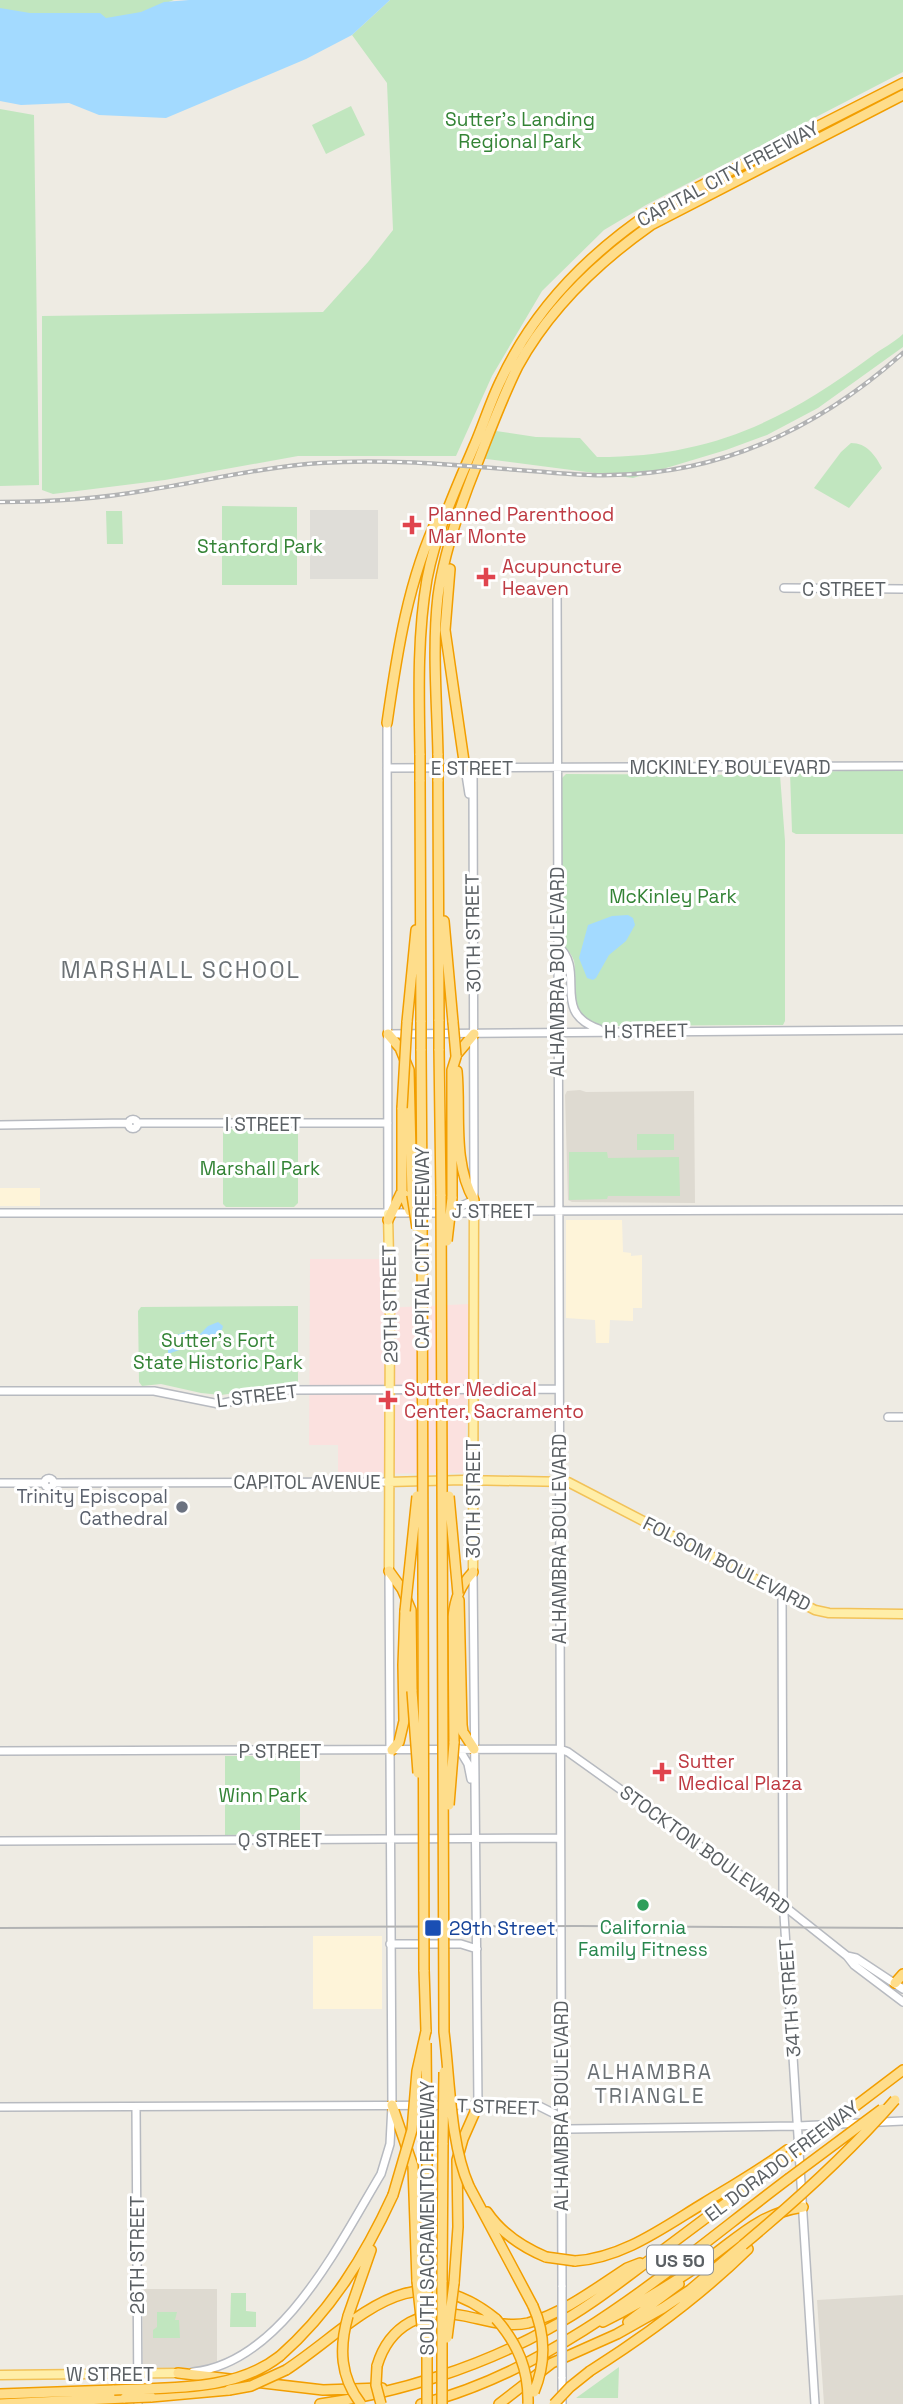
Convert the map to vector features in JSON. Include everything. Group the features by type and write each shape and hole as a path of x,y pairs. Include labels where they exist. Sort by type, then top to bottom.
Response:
{"highway":[{"name":"CAPITAL CITY FREEWAY","path":"0,2394 203,2385 229,2381 259,2370 297,2341 332,2302 350,2277 393,2195 412,2130 417,2071 426,2031 421,1256 417,1195 422,1049 418,933 421,872 422,631 431,559 452,496 501,380 519,345 558,292 594,254 657,208 903,83"},
{"name":"CAPITAL CITY FREEWAY","path":"527,2404 540,2376 543,2351 540,2327 533,2306 481,2212 461,2165 444,2032 443,1271 439,1049 443,958 438,843 436,636 439,592 458,514 502,401 519,366 547,322 590,273 619,247 662,218 903,95"},
{"path":"469,768 446,650 444,613 453,547 471,479"},
{"path":"387,723 414,583 432,531 452,496"},
{"path":"410,1212 402,1191 401,1108 407,1022 418,958"},
{"path":"443,958 453,1022 459,1088 461,1158 469,1191 474,1200"},
{"path":"388,1034 400,1048 409,1070 417,1195"},
{"path":"443,1271 452,1198 452,1070 457,1054 474,1034"},
{"path":"390,1214 402,1191"},
{"path":"443,1449 461,1618 462,1725 463,1732 474,1749"},
{"path":"392,1750 403,1732 406,1601 421,1452"},
{"path":"389,1571 402,1589 411,1610 414,1737 424,1813"},
{"path":"444,1831 456,1746 453,1617 455,1599 473,1572"},
{"path":"899,1986 903,1974"},
{"name":"SOUTH SACRAMENTO FREEWAY","path":"426,2031 427,2145 422,2281 427,2404"},
{"name":"SOUTH SACRAMENTO FREEWAY","path":"442,2404 444,2032"},
{"name":"EL DORADO FREEWAY","path":"320,2404 401,2388 475,2363 548,2330 583,2309 787,2154 903,2070"},
{"path":"499,2404 552,2363 663,2308 690,2290 798,2205 899,2097"},
{"name":"EL DORADO FREEWAY","path":"421,2404 448,2397 516,2369 570,2338 639,2291 899,2097"},
{"path":"391,2105 413,2166 422,2281"},
{"path":"442,2378 457,2240 457,2160 478,2105"},
{"path":"469,2186 500,2229 522,2246 546,2257 575,2261 600,2258 637,2243 787,2154"},
{"path":"570,2338 627,2310 702,2263 760,2220 798,2205"},
{"path":"361,2404 348,2382 342,2346 348,2316 376,2231"},
{"path":"554,2404 590,2371 688,2304 746,2247"},
{"path":"381,2404 376,2385 377,2366 382,2351 399,2328 415,2319 433,2314 461,2315 509,2325 528,2323 552,2315 627,2268 651,2259"},
{"path":"588,2347 680,2284 702,2263"},
{"path":"0,2404 150,2397 251,2386 286,2370 369,2309 400,2294 435,2291 471,2301 496,2319 513,2339 521,2354 528,2383 527,2404"},
{"path":"178,2373 323,2390 401,2388"}],"main road":[{"name":"ALHAMBRA BOULEVARD","path":"556,589 562,2404"},
{"name":"C STREET","path":"784,589 903,589"},
{"name":"29TH STREET","path":"219,2366 251,2348 302,2300 325,2269 385,2166 390,2144 392,1750 388,1482 390,1214 387,723"},
{"name":"MCKINLEY BOULEVARD","path":"557,768 903,766"},
{"name":"E STREET","path":"387,768 557,768"},
{"name":"30TH STREET","path":"469,768 472,812 474,1034 473,1572 478,2105"},
{"path":"557,945 569,960 570,995 574,1011 587,1024 611,1031"},
{"name":"H STREET","path":"388,1034 903,1030"},
{"name":"I STREET","path":"0,1125 128,1124 133,1129 137,1124 388,1123"},
{"path":"450,1211 474,1200"},
{"name":"J STREET","path":"0,1213 390,1214 450,1211 903,1210"},
{"name":"L STREET","path":"0,1391 154,1391 219,1404 286,1391 558,1389"},
{"path":"888,1417 903,1417"},
{"name":"CAPITOL AVENUE","path":"0,1483 44,1483 50,1487 54,1483 559,1480"},
{"name":"FOLSOM BOULEVARD","path":"559,1480 568,1482 815,1610 829,1614 903,1614"},
{"name":"34TH STREET","path":"782,1592 784,1906 798,2126 798,2205 815,2404"},
{"path":"782,1612 789,1603 798,1600"},
{"path":"456,1746 468,1763 471,1793 476,1799"},
{"name":"P STREET","path":"0,1751 392,1750 456,1746 474,1749 560,1749"},
{"name":"STOCKTON BOULEVARD","path":"560,1749 568,1752 784,1906 903,2002"},
{"name":"Q STREET","path":"0,1841 560,1838"},
{"path":"390,1944 461,1944 477,1949"},
{"name":"STOCKTON BOULEVARD","path":"847,1955 899,1986"},
{"path":"537,2105 561,2102"},
{"name":"T STREET","path":"0,2107 537,2105 555,2114 569,2129 798,2126 903,2121"},
{"name":"26TH STREET","path":"136,2107 138,2404"},
{"name":"W STREET","path":"0,2375 178,2373 205,2371 219,2366"}],"shaded area":[{"path":"310,510 378,510 378,579 310,579"},
{"path":"567,1091 694,1091 695,1203 568,1200 565,1095"},
{"path":"0,1188 40,1188 40,1206 0,1206"},
{"path":"566,1220 622,1220 623,1252 631,1253 631,1256 642,1255 642,1308 633,1308 633,1321 610,1320 609,1343 596,1343 595,1320 566,1318"},
{"name":"Sutter Medical Center, Sacramento","path":"310,1259 381,1259 382,1308 470,1304 465,1473 338,1474 338,1445 309,1445"},
{"path":"313,1936 382,1936 382,2009 313,2009"},
{"path":"143,2289 217,2289 217,2363 198,2368 143,2368"},
{"path":"903,2295 903,2404 824,2404 817,2300"}],"green space":[{"path":"0,0 174,0 98,29 0,15"},
{"name":"Sutter's Landing Regional Park","path":"390,0 903,0 903,72 646,205 604,230 542,291 492,376 456,456 298,456 165,480 53,494 42,490 42,316 323,312 393,230 387,83 352,35"},
{"path":"351,106 365,135 326,154 312,125"},
{"path":"0,109 34,115 39,485 0,486"},
{"path":"903,334 903,347 818,408 767,435 633,478 479,458 496,431 536,437 580,438 597,457 675,450 710,442 743,431 807,400"},
{"path":"851,443 866,447 882,468 849,508 814,488"},
{"name":"Stanford Park","path":"222,506 297,507 297,585 222,585"},
{"path":"106,511 122,511 123,544 107,544"},
{"path":"903,770 903,834 792,832 790,772"},
{"name":"McKinley Park","path":"566,774 780,775 785,841 783,1025 603,1026 583,1016 576,1001 574,961 562,943 562,778"},
{"name":"Marshall Park","path":"294,1128 298,1132 298,1203 294,1207 226,1207 223,1204 223,1132 226,1129"},
{"path":"637,1134 674,1134 674,1150 637,1150"},
{"path":"569,1152 607,1152 608,1158 679,1157 680,1196 608,1196 607,1199 569,1200"},
{"name":"Sutter's Fort State Historic Park","path":"298,1306 298,1382 295,1385 269,1385 221,1395 161,1384 142,1386 139,1382 138,1311 141,1307"},
{"name":"Winn Park","path":"225,1756 300,1756 300,1834 225,1835"},
{"path":"231,2293 246,2293 246,2311 256,2312 256,2327 230,2327"},
{"path":"157,2312 177,2312 175,2320 179,2320 180,2338 153,2338 153,2330 157,2327"},
{"path":"619,2367 618,2398 576,2398"}],"water":[{"path":"390,0 352,35 306,59 166,118 99,115 69,103 21,105 0,101 0,8 30,13 100,13 106,18 141,12 164,2"},
{"path":"628,915 633,918 635,925 626,941 609,955 596,978 587,978 579,958 588,925 612,916"},
{"path":"218,1322 223,1326 221,1333 195,1349 192,1347 192,1341 187,1339 182,1349 168,1354 168,1343 177,1335 189,1330 196,1338 208,1326"}],"tram line":[{"path":"0,1928 903,1928"}],"railway":[{"path":"0,502 111,496 320,463 426,463 591,475 652,472 692,466 768,441 804,423 839,403 903,353"}],"place":[{"name":"Planned Parenthood Mar Monte","path":"412,525"},
{"name":"Acupuncture Heaven","path":"486,577"},
{"name":"Sutter Medical Center, Sacramento","path":"388,1400"},
{"name":"Trinity Episcopal Cathedral","path":"182,1507"},
{"name":"Sutter Medical Plaza","path":"662,1772"},
{"name":"California Family Fitness","path":"643,1905"},
{"name":"29th Street","path":"433,1928"}],"district":[{"name":"MARSHALL SCHOOL","path":"181,970"},
{"name":"ALHAMBRA TRIANGLE","path":"650,2083"}]}
